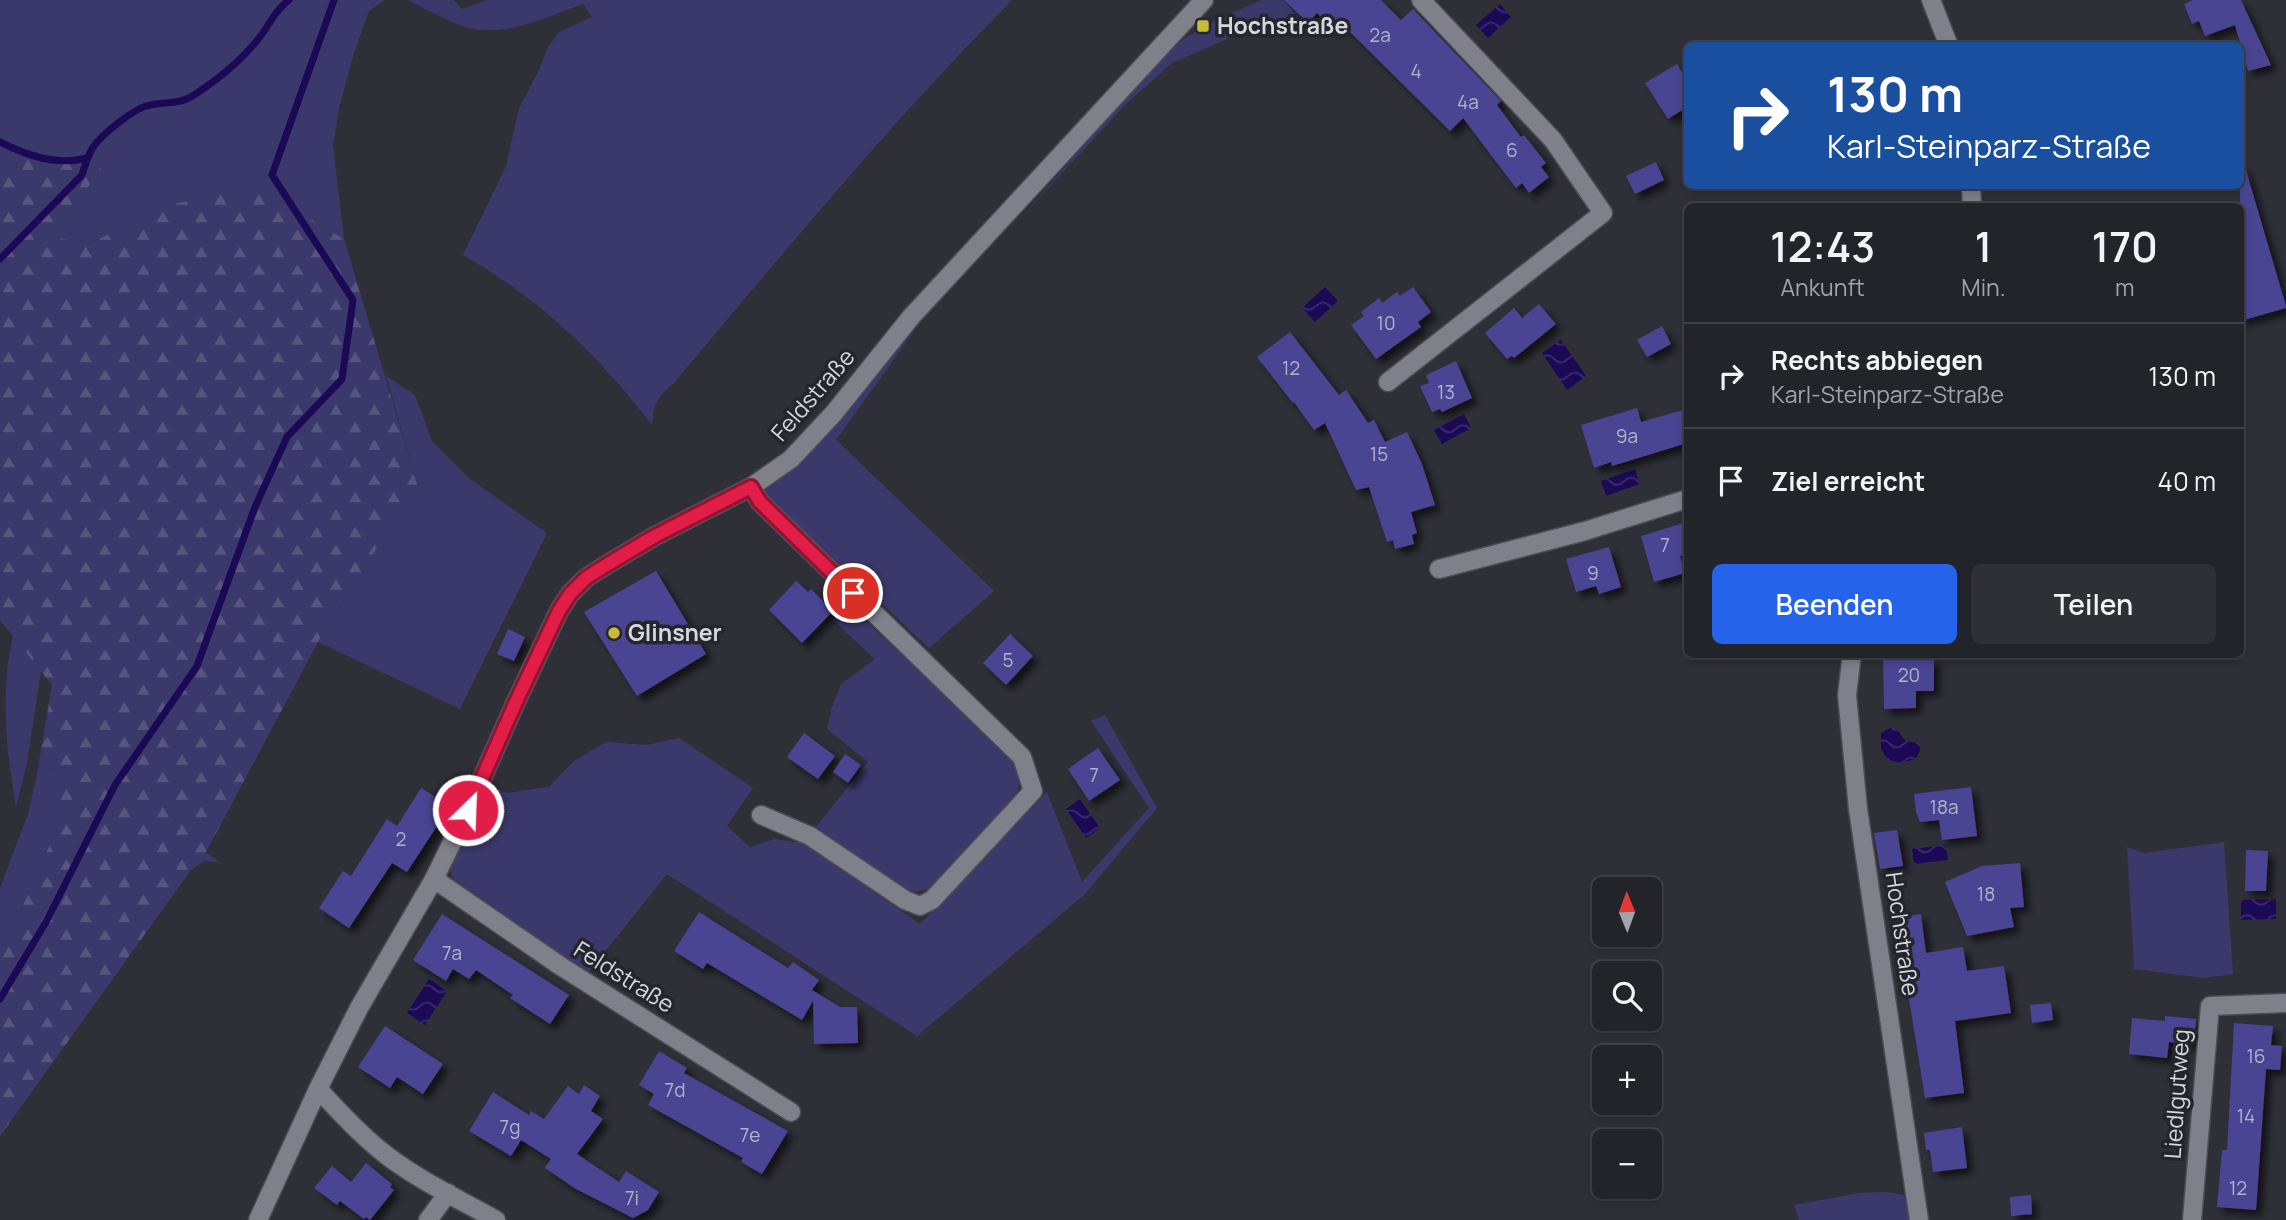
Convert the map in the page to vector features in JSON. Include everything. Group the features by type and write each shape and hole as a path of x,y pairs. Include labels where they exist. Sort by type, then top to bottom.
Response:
{"street":[{"name":"Feldstraße","path":"258,1220 318,1089 359,1008 434,879 559,611 570,594 586,578 608,564 655,536 751,487 791,459 813,437 911,317 1204,0"},
{"path":"1388,383 1603,213 1553,140 1421,0"},
{"path":"1931,0 1947,42"},
{"path":"751,487 760,502 1022,757 1033,791 932,900 920,906 905,900 810,836 761,815"},
{"path":"1439,569 1585,531 1684,500"},
{"name":"Hochstraße","path":"1852,658 1847,695 1857,796 1919,1220"},
{"name":"Feldstraße","path":"434,879 562,967 791,1112"},
{"name":"Liedlgutweg","path":"2192,1220 2210,1006 2286,1003"},
{"path":"318,1089 381,1151 448,1194 496,1220"},
{"path":"428,1220 448,1194"}],"green space":[{"path":"0,0 385,0 369,11 339,108 333,146 344,239 255,186 173,204 84,246 54,236 0,153"},
{"path":"408,0 454,0 462,9 487,0 1012,0 881,140 664,392 655,406 652,425 611,375 566,330 517,290 463,255 506,166 519,108 548,47 559,32 592,17 583,4 508,29 477,30 455,23"},
{"path":"1262,0 1283,0 1304,23 1275,22 1236,35 1172,63 1125,105 1023,215 1158,61 1185,38 1218,19"},
{"path":"0,153 101,168 55,236 84,246 173,204 255,186 344,239 417,484 318,642 206,852 219,862 204,861 191,870 0,1136 0,957 55,833 67,767 37,774 52,685 0,620"},
{"path":"918,326 836,440 994,591 929,648 763,492 800,462 835,427"},
{"path":"386,376 415,395 432,441 470,479 547,533 460,709 318,642 417,484"},
{"path":"840,597 1006,752 1017,772 1017,796 928,889 908,893 815,828 868,762 827,729 841,684 875,659 833,620"},
{"path":"13,636 41,671 27,763 16,807 6,721 7,679"},
{"path":"1105,715 1157,808 1084,895 917,1036 667,874 588,973 457,887 451,874 450,863 491,786 507,793 549,787 573,762 606,742 646,745 679,738 753,788 727,826 750,847 774,839 804,843 920,924 1047,792 1082,882 1149,808 1091,721"},
{"path":"68,767 55,833 0,957 0,888 28,814 37,774"},
{"path":"2224,842 2233,974 2204,978 2134,969 2127,847 2144,853"},
{"path":"1886,1192 1904,1195 1913,1220 1799,1220 1794,1205 1859,1193"}],"water":[{"path":"1500,4 1511,17 1488,38 1476,25"},
{"path":"1325,287 1338,301 1315,322 1302,308"},
{"path":"1561,340 1586,376 1567,390 1542,353"},
{"path":"1464,414 1471,428 1442,444 1434,430"},
{"path":"1635,469 1640,484 1606,496 1601,481"},
{"path":"1890,728 1896,729 1905,740 1920,744 1916,759 1901,763 1888,760 1881,749 1881,733"},
{"path":"1080,799 1100,828 1086,838 1066,809"},
{"path":"1946,845 1948,860 1914,864 1912,849"},
{"path":"2276,899 2276,919 2241,920 2241,900"},
{"path":"429,979 447,991 425,1025 407,1013"}],"building":[{"path":"1284,0 1381,0 1401,20 1413,9 1501,101 1497,105 1521,137 1524,135 1546,163 1541,167 1549,177 1529,193 1522,183 1516,188 1463,118 1450,131 1342,24 1335,31 1317,13 1308,23"},
{"path":"2193,0 2241,0 2271,65 2248,71 2244,42 2240,42 2235,25 2205,36 2199,21 2192,24 2184,4"},
{"path":"1677,64 1684,76 1684,109 1668,119 1645,83"},
{"path":"1656,162 1664,180 1635,194 1626,176"},
{"path":"2245,167 2286,306 2244,320 2244,203 2240,203"},
{"path":"1413,287 1431,312 1418,322 1421,327 1376,359 1351,325 1364,316 1361,312 1379,298 1382,303 1397,292 1400,296"},
{"path":"1539,304 1556,324 1514,358 1512,356 1507,359 1485,333 1514,308 1522,318"},
{"path":"1662,326 1671,344 1647,357 1637,340"},
{"path":"1290,332 1339,395 1346,390 1368,423 1374,420 1385,442 1407,432 1422,464 1435,505 1411,512 1417,533 1412,535 1414,544 1395,549 1393,540 1387,542 1369,487 1356,490 1325,423 1314,430 1257,357"},
{"path":"1456,361 1472,398 1442,412 1440,409 1432,412 1420,386 1429,383 1426,375"},
{"path":"1637,408 1641,422 1684,410 1684,444 1612,466 1611,462 1594,468 1581,425"},
{"path":"1684,523 1684,555 1680,556 1684,573 1654,582 1641,536"},
{"path":"1609,547 1621,587 1599,594 1596,586 1576,592 1566,559"},
{"name":"Glinsner","path":"656,571 706,654 637,696 584,612"},
{"path":"796,581 808,592 811,589 833,611 802,643 769,610"},
{"path":"508,629 525,637 514,661 497,654"},
{"path":"1010,634 1033,656 1006,685 983,663"},
{"path":"1883,658 1934,658 1934,691 1916,691 1916,708 1884,709"},
{"path":"804,733 835,756 818,779 787,757"},
{"path":"1098,748 1120,780 1089,801 1068,769"},
{"path":"845,754 861,765 848,783 833,772"},
{"path":"1971,787 1977,836 1942,840 1939,820 1920,822 1914,794"},
{"path":"421,788 450,806 407,872 392,863 349,928 319,908 343,871 351,876 387,819 397,826"},
{"path":"1897,830 1903,866 1880,869 1874,833"},
{"path":"2246,850 2268,851 2266,891 2245,891"},
{"path":"2020,863 2024,907 2010,908 2014,927 1967,936 1945,882 1982,866"},
{"path":"699,912 788,968 793,962 819,980 812,990 840,1007 857,1007 858,1043 814,1044 813,1001 802,1020 707,963 703,969 674,951"},
{"path":"442,914 569,995 550,1024 510,998 513,995 476,970 469,979 453,969 446,981 413,960"},
{"path":"1921,914 1926,953 1963,947 1967,971 2004,966 2011,1013 1955,1021 1964,1093 1925,1098 1896,918"},
{"path":"2051,1003 2053,1020 2032,1023 2030,1005"},
{"path":"2165,1016 2196,1019 2194,1044 2169,1042 2167,1058 2129,1054 2132,1018 2165,1021"},
{"path":"2234,1023 2273,1026 2271,1045 2282,1046 2280,1070 2266,1069 2256,1210 2217,1207 2222,1150 2227,1150"},
{"path":"385,1026 443,1064 423,1094 397,1077 390,1088 358,1067"},
{"path":"659,1051 687,1068 684,1073 788,1131 762,1174 741,1162 743,1158 648,1105 654,1094 639,1085"},
{"path":"584,1085 600,1096 591,1111 603,1119 577,1154 619,1182 626,1171 659,1192 648,1210 633,1218 576,1189 545,1168 551,1159 521,1140 511,1156 469,1131 493,1092 529,1115 531,1111 544,1119 568,1086 579,1094"},
{"path":"1962,1127 1967,1168 1933,1172 1924,1133"},
{"path":"366,1163 392,1184 390,1187 394,1190 370,1220 366,1217 364,1219 340,1201 337,1205 314,1188 332,1166 351,1182"},
{"path":"2031,1195 2032,1214 2011,1216 2010,1197"}],"waterway":[{"path":"0,259 82,175 92,148 108,131 141,108 184,100 208,86 244,55 289,0"},
{"path":"0,999 46,922 115,785 197,666 255,507 287,437 342,379 353,300 272,175 334,0"},
{"path":"0,142 42,158 64,161 87,158"}],"place":[{"name":"Hochstraße","path":"1203,26"},
{"name":"Glinsner","path":"614,633"}],"route":[{"path":"468,810 515,704 559,611 570,594 586,578 655,536 751,487 760,502 853,593"}]}
